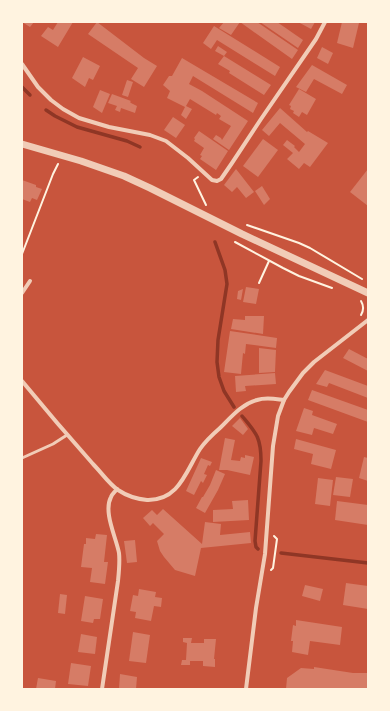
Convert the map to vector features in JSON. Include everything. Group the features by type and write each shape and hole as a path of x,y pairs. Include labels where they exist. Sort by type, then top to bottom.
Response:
{"street":[{"path":"22,64 38,87 63,109 79,118 108,127 150,135 166,141 188,158 212,180 217,181 221,179 232,163 316,39 325,22"},
{"path":"22,144 82,161 130,179 242,234 368,293"},
{"path":"22,293 30,281"},
{"path":"246,689 256,608 265,554 275,434 278,416 284,400 294,384 308,367 368,320"},
{"path":"22,381 117,489 132,498 142,500 156,499 168,495 178,487 206,440 240,408 258,399 270,398 284,400"},
{"path":"102,689 120,564 108,512 110,498 117,489"}],"lane":[{"path":"22,458 53,444 68,435"}],"path":[{"path":"22,254 53,174 59,163 53,161"},
{"path":"195,179 194,180 204,201"},
{"path":"242,223 299,243 362,279"},
{"path":"235,242 299,276 333,288"},
{"path":"259,283 269,261"},
{"path":"359,318 364,309 364,305 360,299"},
{"path":"269,572 274,568 277,539 272,533"}],"building":[{"path":"22,22 34,22 30,27"},
{"path":"58,22 73,22 58,47 41,36 48,27 53,30"},
{"path":"97,22 144,58 157,66 144,87 131,79 138,68 88,34"},
{"path":"224,22 240,22 231,35 219,28"},
{"path":"240,22 257,22 298,50 292,59"},
{"path":"260,22 277,22 303,40 298,48"},
{"path":"298,22 315,22 311,29"},
{"path":"342,22 359,23 353,48 337,43"},
{"path":"214,26 280,67 275,76 217,40 211,49 203,43"},
{"path":"218,46 227,52 224,56 215,51"},
{"path":"322,47 333,53 328,64 317,58"},
{"path":"224,56 271,85 264,95 229,73 230,71 218,64"},
{"path":"83,57 100,66 93,80 89,78 85,87 72,78"},
{"path":"182,58 258,103 253,113 193,76 189,84 248,121 229,150 213,139 216,135 222,140 231,126 219,119 221,116 217,113 216,115 190,99 186,106 192,109 186,119 181,115 185,107 167,98 170,91 163,85 169,76 172,76"},
{"path":"312,65 347,85 342,94 314,79 306,92 296,87"},
{"path":"127,80 133,82 128,97 122,95"},
{"path":"299,89 316,99 307,115 302,112 299,117 293,113 294,111 290,109 291,106 289,105"},
{"path":"100,90 110,94 102,113 93,107"},
{"path":"112,94 131,101 131,103 137,106 135,113 121,108 120,112 115,110 117,106 108,103"},
{"path":"280,108 307,132 308,131 328,143 310,167 304,163 299,169 287,159 293,153 283,145 287,140 295,146 294,147 299,152 305,144 280,123 269,136 262,130"},
{"path":"173,117 185,125 176,138 164,130"},
{"path":"199,131 228,151 216,170 200,159 202,156 200,155 204,148 194,141 194,138"},
{"path":"263,139 278,150 258,177 243,166"},
{"path":"236,169 254,192 246,198 237,187 232,192 224,185"},
{"path":"368,169 368,206 350,192"},
{"path":"22,180 42,189 37,200 32,198 30,202 22,199"},
{"path":"262,186 270,199 264,205 255,191"},
{"path":"246,287 259,289 256,304 243,302"},
{"path":"243,289 241,300 237,299 238,291"},
{"path":"245,316 264,316 263,334 231,329 233,319 245,320"},
{"path":"230,331 277,338 276,348 246,344 245,354 243,353 241,374 224,372"},
{"path":"259,348 276,350 275,372 259,373"},
{"path":"349,349 368,359 368,371 343,358"},
{"path":"325,370 368,386 368,398 329,383 327,387 316,384"},
{"path":"275,373 276,384 245,386 246,391 236,392 235,376"},
{"path":"312,390 368,410 368,422 308,400"},
{"path":"304,408 313,411 312,415 337,424 333,434 314,428 312,435 296,431"},
{"path":"240,418 248,429 243,435 232,426"},
{"path":"225,438 235,440 231,460 240,461 241,457 245,458 245,455 254,457 250,475 227,470 219,470"},
{"path":"296,439 336,450 331,469 311,464 313,454 294,449"},
{"path":"364,457 368,458 368,481 359,478"},
{"path":"201,458 212,462 210,466 208,465 204,474 207,475 203,483 201,481 194,495 186,491"},
{"path":"216,470 225,474 205,513 196,508 210,485"},
{"path":"336,477 353,479 350,497 333,495"},
{"path":"318,478 333,480 330,506 315,504"},
{"path":"248,500 249,520 213,522 213,510 233,509 232,501"},
{"path":"337,501 368,505 368,525 335,520"},
{"path":"163,509 202,544 205,522 221,524 220,535 250,532 251,543 201,548 195,576 175,570 160,551 157,541 164,534 153,523 150,526 143,518 152,510 157,515"},
{"path":"96,534 107,535 104,562 108,562 105,584 90,582 92,568 81,567 86,538 95,539"},
{"path":"135,540 137,562 127,563 124,541"},
{"path":"346,583 368,586 368,609 343,605"},
{"path":"305,585 323,589 320,601 302,596"},
{"path":"139,589 156,592 155,597 162,598 161,607 154,606 151,621 135,618 136,612 130,611 133,595 138,596"},
{"path":"60,594 67,595 65,614 58,613"},
{"path":"85,596 103,599 100,619 94,619 93,623 81,621"},
{"path":"296,620 342,627 340,645 310,641 308,655 292,652 293,641 291,641 293,625 296,626"},
{"path":"133,632 150,635 146,663 129,661"},
{"path":"81,634 97,637 95,654 78,652"},
{"path":"183,638 192,638 191,643 204,643 204,639 216,639 214,659 215,667 203,666 203,661 190,661 190,665 181,665 182,660 186,660 187,643 183,642"},
{"path":"71,663 91,666 88,686 68,684"},
{"path":"314,667 353,673 368,673 368,689 286,689 287,678 301,668 314,669"},
{"path":"120,674 137,677 136,689 119,689"},
{"path":"38,678 56,681 55,689 36,689"}],"waterway":[{"path":"22,87 30,95"},
{"path":"46,110 77,127 127,141 140,147"},
{"path":"215,242 225,270 227,284 218,340 217,362 219,377 224,391 234,407"},
{"path":"242,416 257,436 261,453 255,541 258,549"},
{"path":"281,553 368,563"}]}
